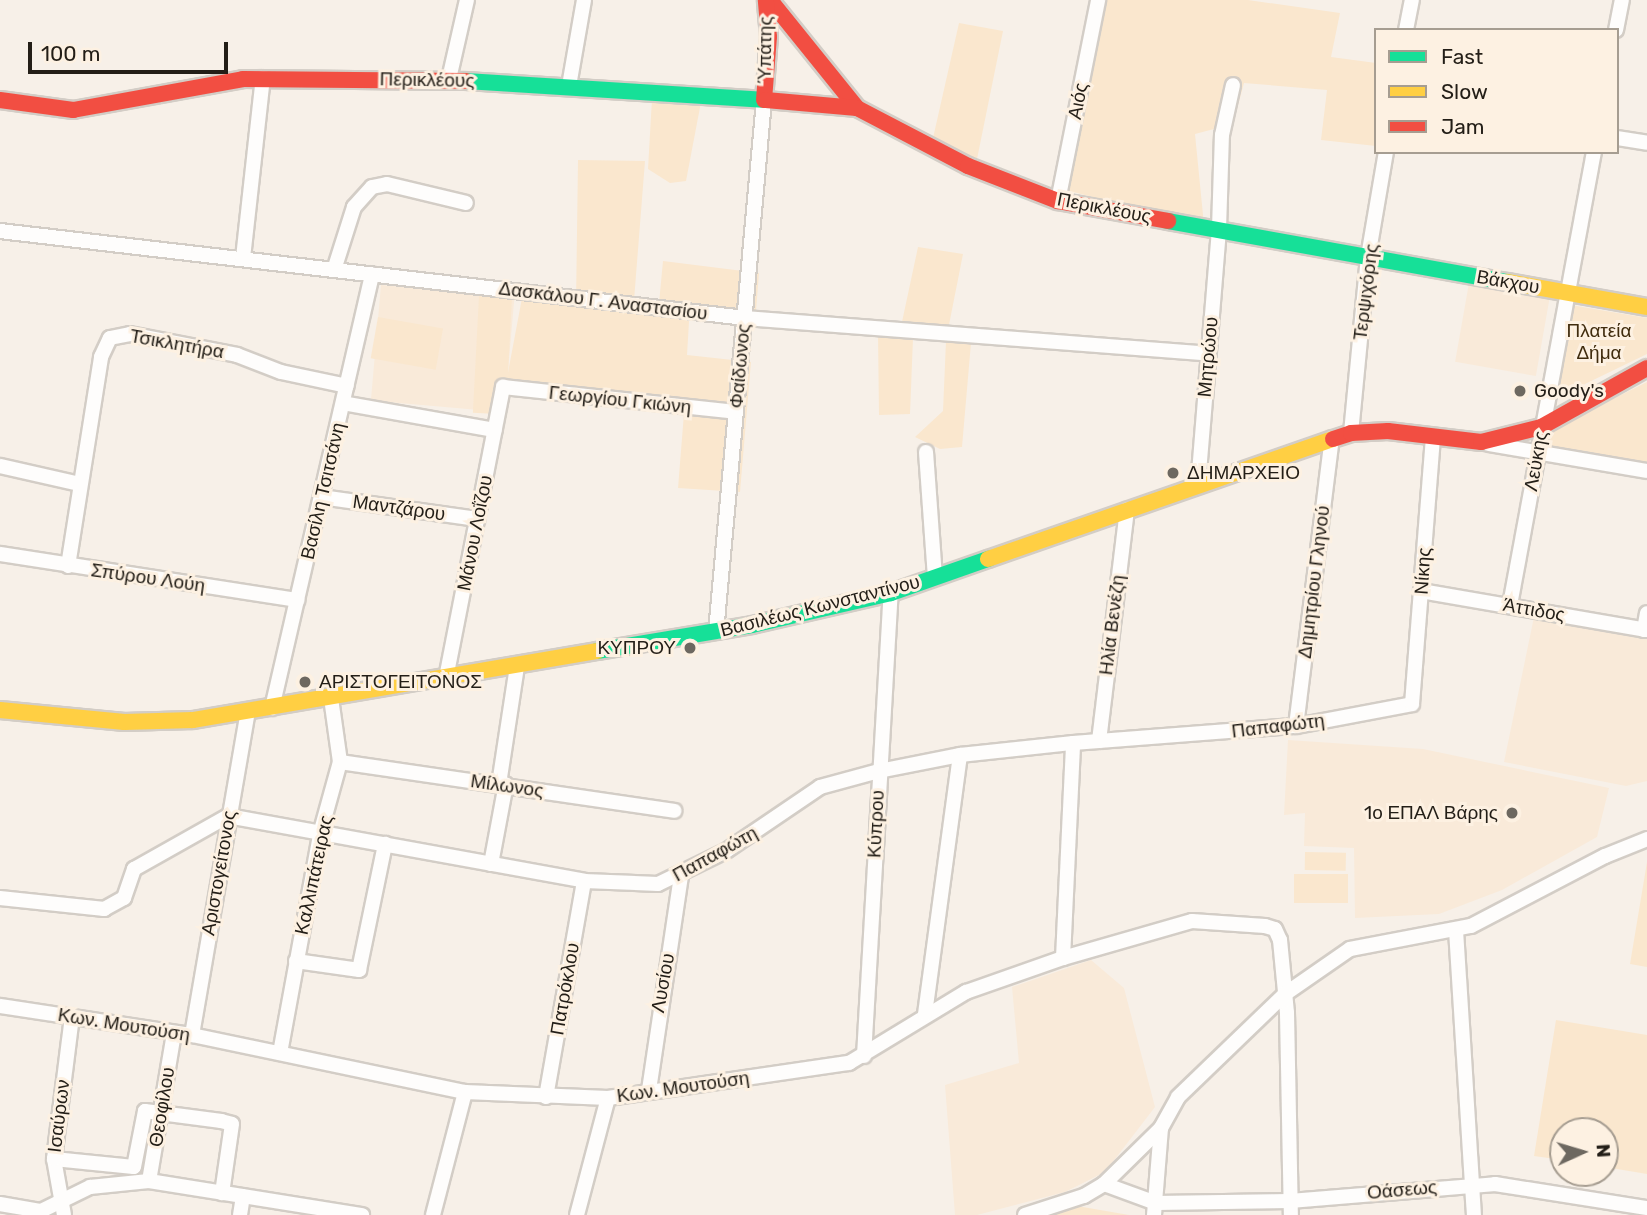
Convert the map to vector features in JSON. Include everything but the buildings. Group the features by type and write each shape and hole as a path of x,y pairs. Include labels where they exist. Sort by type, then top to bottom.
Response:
{"street":[{"path":"449,79 467,0"},
{"path":"569,86 584,0"},
{"name":"Περικλέους","path":"768,0 797,29 857,108"},
{"name":"Ύπάτης","path":"764,100 769,37 768,0"},
{"name":"Αιός","path":"1058,201 1098,0"},
{"path":"1406,28 1412,0"},
{"path":"1616,28 1622,0"},
{"path":"769,37 797,29"},
{"path":"243,258 263,78"},
{"name":"Περικλέους","path":"0,100 73,110 263,78 449,79 857,108 968,166 1058,201 1368,257"},
{"name":"Μητρώου","path":"1198,485 1219,229 1222,135 1233,85"},
{"name":"Φαίδωνος","path":"716,632 764,100"},
{"path":"1619,138 1647,143"},
{"name":"Τερψιχόρης","path":"1351,433 1368,257 1386,154"},
{"name":"Λεύκης","path":"1510,605 1594,154"},
{"path":"334,270 354,207 372,187 387,184 466,203"},
{"name":"Δασκάλου Γ. Αναστασίου","path":"0,231 745,318 1208,354"},
{"name":"Βάκχου","path":"1368,257 1647,307"},
{"name":"Βασίλη Τσιτσάνη","path":"272,708 372,275"},
{"name":"Τσικλητήρα","path":"68,566 101,357 106,343 116,335 237,355 281,372 347,386"},
{"name":"Βασιλέως Κωνσταντίνου","path":"0,710 124,722 193,720 716,632 891,593 1351,433 1388,431 1481,442 1541,427 1647,368"},
{"name":"Γεωργίου Γκιώνη","path":"503,387 736,412"},
{"name":"Μάνου Λοΐζου","path":"446,678 503,387"},
{"path":"343,403 495,429"},
{"name":"Δημητρίου Γληνού","path":"1296,726 1332,438"},
{"name":"Νίκης","path":"1412,704 1433,438"},
{"path":"1481,442 1647,471"},
{"path":"926,452 935,578"},
{"path":"0,466 80,484"},
{"name":"Μαντζάρου","path":"321,497 477,519"},
{"name":"Ηλία Βενέζη","path":"1099,740 1127,510"},
{"name":"Σπύρου Λούη","path":"0,554 297,600"},
{"name":"Άττιδος","path":"1421,591 1646,630"},
{"name":"Κύπρου","path":"864,1056 891,593"},
{"path":"1646,630 1647,613"},
{"path":"491,864 517,666"},
{"name":"Καλλιπάτειρας","path":"280,1053 320,834 340,762 331,698"},
{"name":"Παπαφώτη","path":"228,816 584,881 629,886 658,884 681,876 820,787 879,771 960,755 1099,740 1296,726 1412,704"},
{"name":"Αριστογείτονος","path":"192,1035 248,710"},
{"path":"1063,958 1073,743"},
{"path":"925,1014 960,755"},
{"name":"Μίλωνος","path":"340,762 674,811"},
{"path":"0,898 104,909 124,898 134,869 228,816"},
{"path":"1026,1215 1084,1196 1104,1184 1161,1128 1178,1097 1285,994 1350,949 1456,930 1493,917 1605,856 1647,839"},
{"path":"296,961 359,971 364,965 385,844"},
{"name":"Λυσίου","path":"649,1090 681,876"},
{"name":"Πατρόκλου","path":"546,1097 584,881"},
{"name":"Κων. Μουτούση","path":"0,1006 192,1035 466,1092 608,1098 649,1090 815,1071 864,1056 925,1014 966,992 1063,958 1192,921 1265,926 1275,929 1280,940 1285,994 1291,1208"},
{"path":"1456,930 1474,1215"},
{"name":"Ισαύρων","path":"62,1208 54,1159 72,1017"},
{"name":"Θεοφίλου","path":"149,1181 174,1033"},
{"path":"433,1215 466,1092"},
{"path":"577,1215 608,1098"},
{"path":"54,1159 134,1167 145,1111 232,1124 222,1193"},
{"path":"1104,1184 1155,1209 1161,1128"},
{"path":"0,1204 41,1211 62,1208 90,1187 149,1181 362,1215"},
{"name":"Οάσεως","path":"1155,1209 1291,1208 1472,1184 1647,1208"},
{"path":"240,1215 243,1196"}],"shaded area":[{"path":"1469,283 1550,297 1536,376 1455,362"},
{"path":"381,285 514,297 504,412 371,401"},
{"path":"1534,617 1647,636 1647,781 1626,786 1504,762"},
{"path":"1288,740 1423,749 1609,788 1597,837 1502,890 1439,914 1355,918 1354,848 1304,846 1305,813 1284,815"},
{"path":"1091,960 1124,988 1155,1107 1105,1172 1065,1192 977,1215 955,1215 945,1085 1019,1063 1012,987"}],"green space":[{"path":"1106,0 1248,0 1340,13 1331,57 1374,63 1374,146 1321,140 1327,90 1244,83 1233,124 1195,134 1204,225 1069,191"},
{"path":"959,23 1003,31 977,159 933,138"},
{"path":"652,99 701,102 686,181 670,183 648,169"},
{"path":"578,160 645,161 633,313 658,314 663,261 759,273 756,311 690,305 687,355 751,362 740,492 678,488 685,401 506,383 522,298 576,304"},
{"path":"918,247 963,254 946,340 971,343 962,447 940,449 915,437 943,411 946,341 913,338 910,414 879,415 878,334 899,336"},
{"path":"479,296 512,298 506,415 473,413"},
{"name":"Πλατεία Δήμα","path":"1571,305 1647,318 1647,354 1554,399"},
{"path":"378,317 443,328 436,370 371,358"},
{"name":"Πλατεία Δήμα","path":"1647,382 1647,464 1547,447 1549,431"},
{"path":"1305,852 1346,853 1346,871 1305,870"},
{"path":"1647,862 1647,967 1630,964"},
{"path":"1294,874 1348,874 1348,903 1294,903"},
{"path":"1556,1020 1647,1035 1647,1174 1619,1169 1619,1117 1549,1117 1549,1158 1534,1156"},
{"path":"1077,1206 1129,1215 1051,1215"}],"traffic: fast":[{"path":"466,81 766,100"},
{"path":"1168,221 1508,282"},
{"path":"597,651 752,625 891,593 988,559"}],"traffic: slow":[{"path":"1508,282 1647,307"},
{"path":"988,559 1333,439"},
{"path":"0,710 124,722 193,720 597,651"}],"traffic: jam":[{"path":"764,100 769,37 766,0"},
{"path":"770,0 857,108 968,166 1058,201 1168,221"},
{"path":"0,100 73,110 243,79 466,81"},
{"path":"766,100 857,108"},
{"path":"1333,439 1351,433 1388,431 1481,442 1541,427 1647,368"}],"place":[{"name":"Goody's","path":"1520,391"},
{"name":"ΔΗΜΑΡΧΕΙΟ","path":"1173,473"},
{"name":"ΚΥΠΡΟΥ","path":"690,648"},
{"name":"ΑΡΙΣΤΟΓΕΙΤΟΝΟΣ","path":"305,682"},
{"name":"1ο ΕΠΑΛ Βάρης","path":"1512,813"}]}
